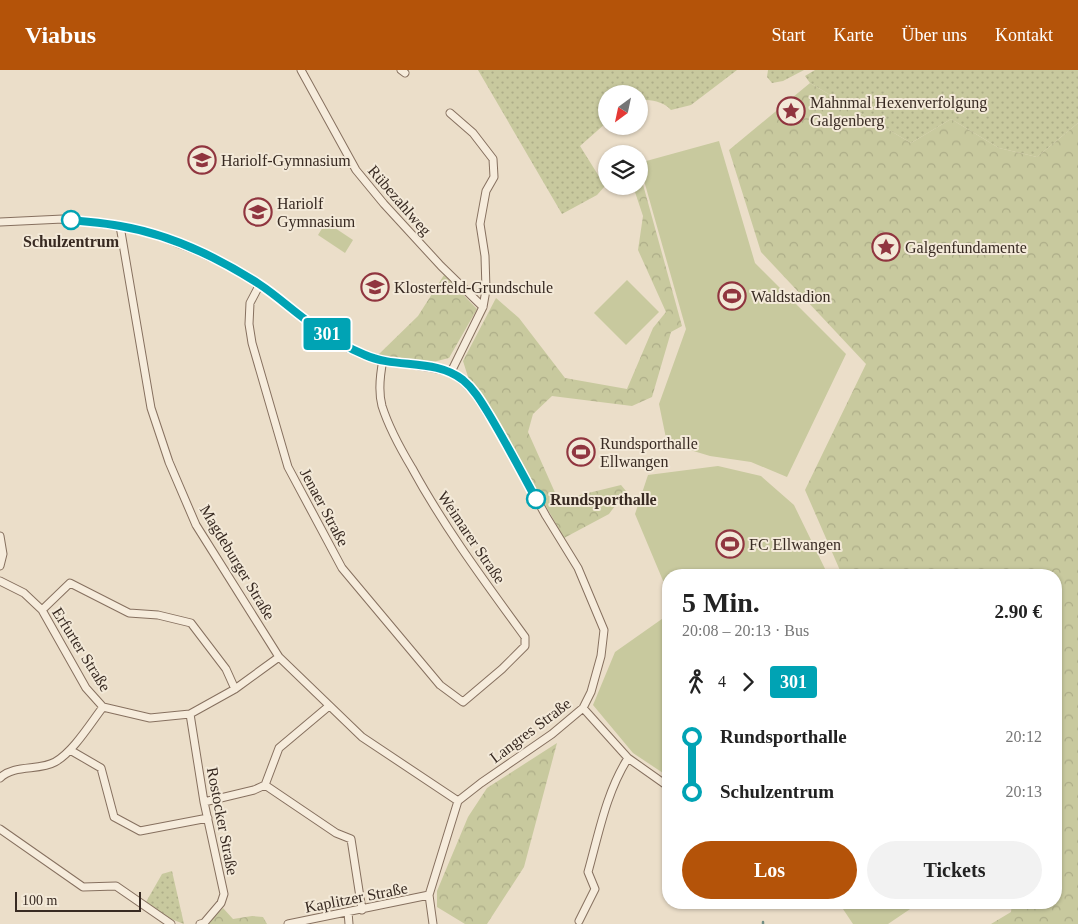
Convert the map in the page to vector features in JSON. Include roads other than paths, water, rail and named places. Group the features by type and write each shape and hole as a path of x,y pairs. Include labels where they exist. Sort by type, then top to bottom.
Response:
{"street":[{"name":"Rübezahlweg","path":"300,70 356,170 384,204 441,266 483,307"},
{"path":"0,222 63,219 120,226 157,235 233,268 260,284 332,338 367,356 451,372 483,307 486,290 486,256 480,224 486,191 494,178 493,160 473,133 450,113"},
{"name":"Magdeburger Straße","path":"120,226 151,408 169,462 196,525 279,657 362,737 458,801"},
{"name":"Jenaer Straße","path":"260,284 250,303 249,324 252,343 288,467 342,568 440,684 463,702"},
{"name":"Weimarer Straße","path":"383,360 380,381 382,404 392,433 429,500 525,637 525,646 502,669 463,702"},
{"name":"Langres Straße","path":"451,372 464,381 475,393 500,433 546,516 578,568 604,630 601,656 591,692 583,708 552,734 458,801"},
{"path":"0,536 3,554 0,566"},
{"name":"Erfurter Straße","path":"0,581 24,593 42,610 86,688 103,707 150,718 190,714 235,689 279,657"},
{"path":"42,610 70,583 129,614 158,616 191,623 226,670 235,689"},
{"path":"204,802 254,790 265,785 279,748 329,706"},
{"path":"0,778 6,772 54,763 70,750 103,707"},
{"path":"583,708 628,758 662,783"},
{"name":"Rostocker Straße","path":"190,714 204,802 224,894 221,903 204,923 200,924"},
{"path":"70,750 101,768 114,817 140,831 208,818"},
{"path":"579,921 595,889 588,872 609,797 617,776 628,758"},
{"path":"265,785 336,834 351,839 362,910"},
{"path":"433,924 429,895 458,801"},
{"path":"0,829 83,888 116,886 171,924"},
{"name":"Kaplitzer Straße","path":"288,924 429,895"},
{"path":"348,912 349,924"}],"place":[{"name":"Mahnmal Hexenverfolgung Galgenberg","path":"791,111"},
{"name":"Hariolf-Gymnasium","path":"202,160"},
{"name":"Hariolf Gymnasium","path":"258,212"},
{"name":"Schulzentrum","path":"71,220"},
{"name":"Galgenfundamente","path":"886,247"},
{"name":"Klosterfeld-Grundschule","path":"375,287"},
{"name":"Waldstadion","path":"732,296"},
{"name":"Rundsporthalle Ellwangen","path":"581,452"},
{"name":"Rundsporthalle","path":"536,499"},
{"name":"FC Ellwangen","path":"730,544"}]}
